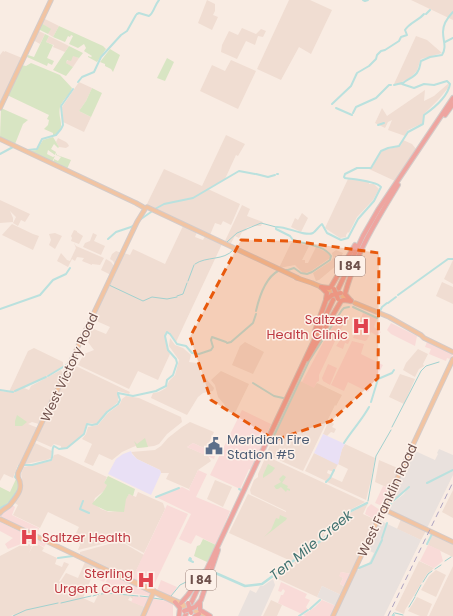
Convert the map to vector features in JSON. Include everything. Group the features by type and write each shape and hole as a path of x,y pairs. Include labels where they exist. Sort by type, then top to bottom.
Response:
{"highway":[{"name":"I 84","path":"193,615 218,544 343,276 369,225 453,98"},
{"name":"I 84","path":"193,615 218,550 360,246 377,216 453,104"},
{"path":"353,302 345,294 354,264 366,239 402,179"},
{"path":"319,286 330,288 357,242 369,225"},
{"path":"336,279 338,304 336,309"},
{"path":"280,411 313,337 325,302 327,293 319,286"},
{"path":"325,302 327,298 345,290 347,286"},
{"path":"307,359 342,300 353,302"},
{"path":"181,603 188,596 204,572 218,544"},
{"path":"209,616 200,610 199,607 218,550"},
{"path":"188,596 188,604 193,615"},
{"path":"179,616 184,611 195,607 201,600"},
{"path":"175,602 180,608 179,616"}],"main road":[{"path":"0,108 51,0"},
{"path":"0,139 144,208 155,211 269,265 319,286 453,351"},
{"name":"West Victory Road","path":"0,513 9,505 20,489 21,483 18,475 144,208"},
{"name":"West Franklin Road","path":"443,382 452,361"},
{"name":"West Franklin Road","path":"333,616 452,361"},
{"path":"383,509 453,542"},
{"path":"0,519 123,577 152,589 154,592 187,607 181,603 154,592"},
{"path":"142,616 154,592"},
{"path":"193,615 192,610 209,616"}],"highlighted area":[{"path":"241,240 293,241 379,253 378,378 331,421 275,440 211,400 190,337"}],"shaded area":[{"path":"207,0 215,4 215,11 213,15 218,17 212,30 198,23"},
{"path":"289,0 310,0 332,10 311,54 299,47 281,80 257,69"},
{"path":"411,0 453,0 453,20"},
{"path":"43,18 59,26 53,37 48,34 50,29 41,23"},
{"path":"242,28 256,34 261,29 266,31 263,37 258,36 255,45 246,41 237,59 221,52 222,45 229,31 238,35"},
{"path":"37,30 45,34 40,44 33,40"},
{"path":"49,36 69,46 65,52 46,42"},
{"path":"416,36 427,40 442,53 421,59 417,71 409,79 403,81 401,85 394,84"},
{"path":"3,51 22,58 0,105 0,55"},
{"path":"73,55 79,58 73,67 65,63"},
{"path":"231,60 256,71 238,109 200,91 212,65 225,71"},
{"path":"79,82 92,88 79,111 91,117 84,132 63,122 62,107"},
{"path":"449,83 448,88 424,114 423,123 408,130 405,136 388,130 392,120 388,122 385,128 375,123 382,108 387,116 425,90 424,101 434,96"},
{"path":"226,135 245,144 238,156 236,155 225,179 208,189 240,204 231,225 223,221 221,225 215,223 210,235 146,206 164,169 202,186"},
{"path":"58,138 66,142 69,146 66,148 59,147 56,142"},
{"path":"403,140 412,144 416,149 395,181 369,169 373,166 383,150 401,145"},
{"path":"348,179 369,182 369,184 374,184 379,189 373,200 357,217 346,237 340,238 325,228"},
{"path":"0,200 30,214 25,222 21,220 18,226 13,223 16,217 10,211 13,222 0,223"},
{"path":"242,205 250,209 247,216 263,222 261,226 246,228 247,230 242,232 239,238 235,236 230,245 225,241"},
{"path":"302,213 308,218 301,232 291,227 295,218 298,220"},
{"path":"12,224 39,236 33,250 2,235"},
{"path":"183,226 197,232 195,237 203,240 205,236 222,244 176,342 169,332 165,333 167,348 170,354 158,380 138,371 129,389 78,365 84,354 94,350 84,337 89,327 106,334 110,327 92,319 124,253 130,255 133,249 165,264"},
{"path":"74,230 83,236 79,244 71,241 71,236"},
{"path":"55,233 62,236 55,249 49,245 51,240 49,234"},
{"path":"93,233 97,235 94,241 105,246 101,255 83,247 85,243 90,241"},
{"path":"74,243 76,246 104,258 100,265 92,265 82,261 84,258 77,257 75,261 72,259 68,267 57,261 61,253 67,260 70,261 76,248"},
{"path":"291,243 309,246 302,260 305,260 305,263 308,263 316,247 330,254 330,258 311,271 305,273 295,265 279,268"},
{"path":"336,250 343,253 337,265 316,281 313,273 331,261 333,258 332,253"},
{"path":"116,251 122,253 115,265 110,259 112,254"},
{"path":"106,259 115,267 111,275 101,270"},
{"path":"453,260 453,284 444,279"},
{"path":"442,282 453,287 453,304 436,296"},
{"path":"363,313 377,319 374,327 381,332 377,336 371,332 365,341 353,338"},
{"path":"336,321 343,325 340,331 340,336 336,339 319,375 319,381 314,388 302,382"},
{"path":"391,323 417,336 415,346 391,334 387,330"},
{"path":"170,338 175,345 183,348 191,355 189,362 197,363 202,374 214,388 213,391 203,393 198,397 187,415 151,398 153,393 159,392 166,388 169,381 175,375 179,360 169,346"},
{"path":"345,338 350,340 348,344 345,343 343,349 336,346 340,340"},
{"path":"352,341 364,344 361,354 383,365 368,392 348,382 344,391 331,385"},
{"path":"245,342 264,352 253,374 232,365 240,346"},
{"path":"427,342 453,354 450,359 447,358 446,361 429,354 431,349 425,347"},
{"path":"34,348 63,362 63,367 24,388 29,390 31,386 61,370 63,374 39,424 32,422 28,424 38,428 20,465 18,465 13,478 4,474 0,481 0,391 9,392 28,351"},
{"path":"418,349 428,354 423,364 424,366 419,369 415,377 403,370 406,363"},
{"path":"328,364 337,368 330,385 323,381 322,378"},
{"path":"76,366 130,392 129,394 118,391 118,402 106,412 96,424 87,423 83,434 67,448 61,448 61,446 54,444 51,447 35,440 68,369 74,371"},
{"path":"221,371 249,384 235,413 228,412 218,397 215,385 211,380"},
{"path":"400,374 415,379 404,404 389,397"},
{"path":"300,381 314,387 317,383 342,395 336,406 335,405 303,471 266,454"},
{"path":"126,396 139,398 181,417 182,422 167,434 159,444 137,448 136,446 133,447 122,452 112,460 99,454 93,466 84,462 92,444 82,439 86,434 88,427 98,425 108,413 120,404 122,399"},
{"path":"242,410 271,424 251,470 249,469 240,489 210,475"},
{"path":"329,420 334,424 332,427 336,429 334,433 331,432 327,436 323,434"},
{"path":"190,422 214,432 206,449 193,443 187,447 208,456 211,461 198,470 189,489 166,479 169,473 161,473 160,470 137,459 131,452 155,450 168,438"},
{"path":"323,434 345,444 342,449 338,465 314,453"},
{"path":"35,443 52,451 51,458 25,464"},
{"path":"193,443 206,449 207,447 217,451 214,459 187,447"},
{"path":"345,444 375,458 366,500 327,482 331,477 342,482 348,469 338,464"},
{"path":"439,449 453,455 453,475 427,528 389,510 393,503 404,494 409,487 404,490 391,505 387,503 413,450 435,460"},
{"path":"131,451 137,459 160,470 161,473 151,495 108,474 116,459"},
{"path":"314,453 338,464 334,472 328,470 327,473 331,475 326,481 305,471"},
{"path":"58,454 107,477 104,483 108,485 105,490 95,498 94,501 101,509 109,512 117,511 129,494 136,497 138,492 163,503 165,509 144,553 119,540 78,550 80,545 75,535 79,527 48,512 40,528 13,515 18,505 13,502 23,485 21,474 24,467 51,461 54,455"},
{"path":"266,456 365,502 350,510 328,532 325,530 323,537 291,561 229,533 248,494 286,512 251,494 250,490 254,480 258,477"},
{"path":"379,460 400,469 391,486 387,484 386,487 375,482"},
{"path":"198,470 207,474 196,497 230,511 216,545 196,535 191,544 179,539 191,514 156,497 182,487 190,491 189,489"},
{"path":"215,480 232,487 223,507 207,499"},
{"path":"387,484 391,486 382,506 375,503 383,486 386,487"},
{"path":"453,490 453,518 442,512"},
{"path":"368,503 363,514 376,520 351,574 341,572 340,576 343,578 340,584 345,587 341,595 322,586 317,597 278,579 283,569 288,566 294,568 296,564 294,563 324,539 350,513"},
{"path":"11,504 15,507 12,515 39,528 37,534 1,518 0,514"},
{"path":"371,504 380,510 376,520 365,514 367,508"},
{"path":"167,505 188,514 152,589 132,579"},
{"path":"401,519 426,531 421,540 397,529"},
{"path":"379,520 421,540 384,616 334,616 355,570 358,570 362,566 369,563 374,553 366,549"},
{"path":"0,522 46,544 44,547 34,542 26,542 8,549 5,544 13,538 0,531"},
{"path":"433,533 453,543 453,557 428,545"},
{"path":"120,541 144,555 132,579 80,554 80,552"},
{"path":"35,542 44,548 42,551 57,558 55,564 62,567 64,562 69,564 59,581 60,582 66,573 78,578 85,562 96,567 83,598 94,603 98,595 101,595 103,588 107,590 106,593 134,596 133,599 130,597 128,600 145,607 141,616 13,616 14,614 11,616 0,616 0,556 21,545 33,544 29,553"},
{"path":"428,545 440,550 443,561 434,568 420,561"},
{"path":"419,561 434,568 427,574 404,614 395,610"},
{"path":"453,566 453,616 429,616"},
{"path":"96,567 108,573 104,582 92,577"},
{"path":"436,570 446,575 436,597 421,590 429,576"},
{"path":"341,572 351,574 345,587 340,584 343,578 339,576"},
{"path":"110,573 151,592 150,596 107,590 103,588"},
{"path":"273,579 275,585 261,616 238,616 250,590 256,593 260,586 263,586"},
{"path":"161,580 177,587 170,596 157,591"},
{"path":"281,582 307,594 305,598 310,600 306,607 308,610 302,614 278,603 281,595 283,595 285,591 283,589 281,592 278,591"},
{"path":"322,586 341,595 336,606 317,597"},
{"path":"134,596 149,598 145,607 131,602"},
{"path":"417,597 432,604 427,616 420,616 408,611"},
{"path":"153,599 167,601 173,604 173,616 145,616"},
{"path":"271,600 282,605 277,616 263,616"},
{"path":"322,600 336,606 331,616 303,615 315,607"}],"green space":[{"path":"41,23 51,29 48,34 38,29"},
{"path":"59,26 103,46 106,49 97,62 88,57 92,56 84,51 86,48 84,44 78,48 69,44 73,36 68,36 65,42 53,37"},
{"path":"45,34 49,36 46,42 53,45 47,58 54,61 52,65 48,63 47,66 27,57 28,55 34,57"},
{"path":"69,46 83,53 79,58 73,56 71,61 67,60 66,63 73,67 66,76 53,70"},
{"path":"110,49 120,55 113,72 105,66 105,64 100,62"},
{"path":"167,58 174,62 165,81 157,78"},
{"path":"31,63 60,75 72,88 60,107 60,130 53,136 53,133 44,129 48,125 49,120 47,119 49,115 7,95 21,65 26,66"},
{"path":"92,88 102,93 91,117 79,111"},
{"path":"1,108 28,120 23,124 15,144 0,137"},
{"path":"53,137 59,147 58,148 54,144 51,149 56,152 55,155 48,150 47,154 53,157 55,156 52,162 29,151 37,150 43,140"},
{"path":"57,153 57,155 71,160 67,169 53,163 54,159 58,161 61,157 56,155"},
{"path":"17,415 27,422 22,426 15,426"},
{"path":"145,438 148,447 137,448 134,441 137,444"},
{"path":"268,464 275,468 263,478 263,475"},
{"path":"283,475 286,477 282,483 288,486 287,488 290,489 290,491 287,490 286,492 281,487 276,489 274,486 281,482 279,479"},
{"path":"108,476 135,489 133,496 129,494 126,499 124,512 107,511 92,504 106,488 107,485 104,483"},
{"path":"16,479 20,486 12,499 0,508 0,487 10,492"},
{"path":"280,515 287,518 286,520 264,537 271,530 276,518 279,519"},
{"path":"203,539 216,545 207,562 194,556 197,546 200,545"}],"waterway":[{"path":"137,14 139,13 149,16 159,0"},
{"path":"363,0 368,0"},
{"path":"426,14 430,10"},
{"path":"282,270 294,268 301,273 307,274 330,260 331,256 324,249 293,240 290,236 276,229 276,227 310,234 322,224 327,233 341,240 348,238 358,219 374,201 381,187 375,183 345,178 345,174 357,168 371,168 381,151 399,146 408,132 423,124 424,115 444,97 450,84 447,81 434,85 424,84 414,88 402,84 417,73 421,61 430,57 442,55 445,47 443,32 444,27 453,12"},
{"path":"332,104 351,86 357,73 369,66 381,51 399,41 401,37 407,35 405,30 411,23 424,14"},
{"path":"78,82 82,77 94,72 101,57 121,35 127,31 136,15"},
{"path":"445,42 453,38"},
{"path":"394,85 402,83"},
{"path":"353,113 356,107 376,98 389,85 391,85"},
{"path":"28,150 37,149 42,139 56,135 61,129 63,125 61,106 73,89"},
{"path":"336,108 352,115"},
{"path":"378,125 384,123"},
{"path":"0,154 13,147"},
{"path":"155,209 164,204 193,198 239,171 255,174"},
{"path":"256,174 268,177 275,175"},
{"path":"141,219 151,212"},
{"path":"227,242 237,233 261,223 276,227"},
{"path":"108,239 116,232 134,225"},
{"path":"195,264 204,260 225,256 233,250"},
{"path":"398,295 448,259 453,259"},
{"path":"188,281 194,265"},
{"path":"0,309 40,295 53,280 66,274 70,268"},
{"path":"256,311 266,283 273,274 278,271"},
{"path":"177,296 183,294 187,283"},
{"path":"109,285 143,301 152,297 167,299 177,297"},
{"path":"388,303 396,297"},
{"path":"380,311 387,303"},
{"path":"271,442 309,361 342,310 349,307"},
{"path":"353,307 377,318 378,317"},
{"path":"227,343 231,342 253,323 256,314"},
{"path":"23,465 32,465 51,460 54,446 59,449 67,448 84,434 87,424 97,424 107,412 118,404 120,400 118,393 133,396 156,391 166,386 167,380 173,375 177,363 176,359 168,350 165,336 167,332 177,344 186,346 192,353 199,354 211,350 213,347 211,340 212,337 226,342"},
{"name":"Ten Mile Creek","path":"392,427 421,371 426,366 439,362"},
{"path":"48,376 68,364"},
{"path":"371,402 378,379 392,373 394,370"},
{"path":"15,391 46,377"},
{"path":"253,383 274,396 283,398"},
{"path":"0,390 13,392"},
{"path":"344,443 369,407"},
{"name":"Ten Mile Creek","path":"368,501 376,456 391,430"},
{"path":"242,441 249,437 257,439 263,444"},
{"path":"19,482 15,477 19,466 21,465"},
{"path":"326,482 334,470"},
{"path":"427,483 453,470"},
{"path":"388,510 392,502 409,487"},
{"path":"156,497 179,488"},
{"path":"0,508 8,504 18,490"},
{"path":"83,501 80,509 89,513"},
{"name":"Ten Mile Creek","path":"211,571 245,586 262,584 323,539 349,512 367,503"},
{"path":"382,538 387,523"},
{"path":"427,544 432,534"},
{"path":"359,568 371,563 382,540"},
{"path":"58,558 73,556"},
{"path":"445,561 451,557"},
{"path":"191,559 190,558 189,560 193,562"},
{"path":"435,569 441,565"},
{"name":"Ten Mile Creek","path":"171,596 180,585 190,580 204,569"},
{"path":"423,582 432,571"},
{"path":"415,596 421,585"},
{"name":"Ten Mile Creek","path":"101,594 108,593 138,596"},
{"name":"Ten Mile Creek","path":"93,596 99,594"},
{"name":"Ten Mile Creek","path":"61,603 91,596"},
{"name":"Ten Mile Creek","path":"140,596 149,597"},
{"path":"409,607 415,597"},
{"name":"Ten Mile Creek","path":"153,598 166,600"},
{"path":"310,609 320,600"},
{"name":"Ten Mile Creek","path":"13,616 26,610 58,603"},
{"path":"299,616 308,610"},
{"path":"395,613 403,615"}],"railway":[{"path":"388,616 453,482"}],"place":[{"name":"Saltzer Health Clinic","path":"361,326"},
{"name":"Meridian Fire Station #5","path":"214,446"},
{"name":"Saltzer Health","path":"29,537"},
{"name":"Sterling Urgent Care","path":"146,580"}]}
